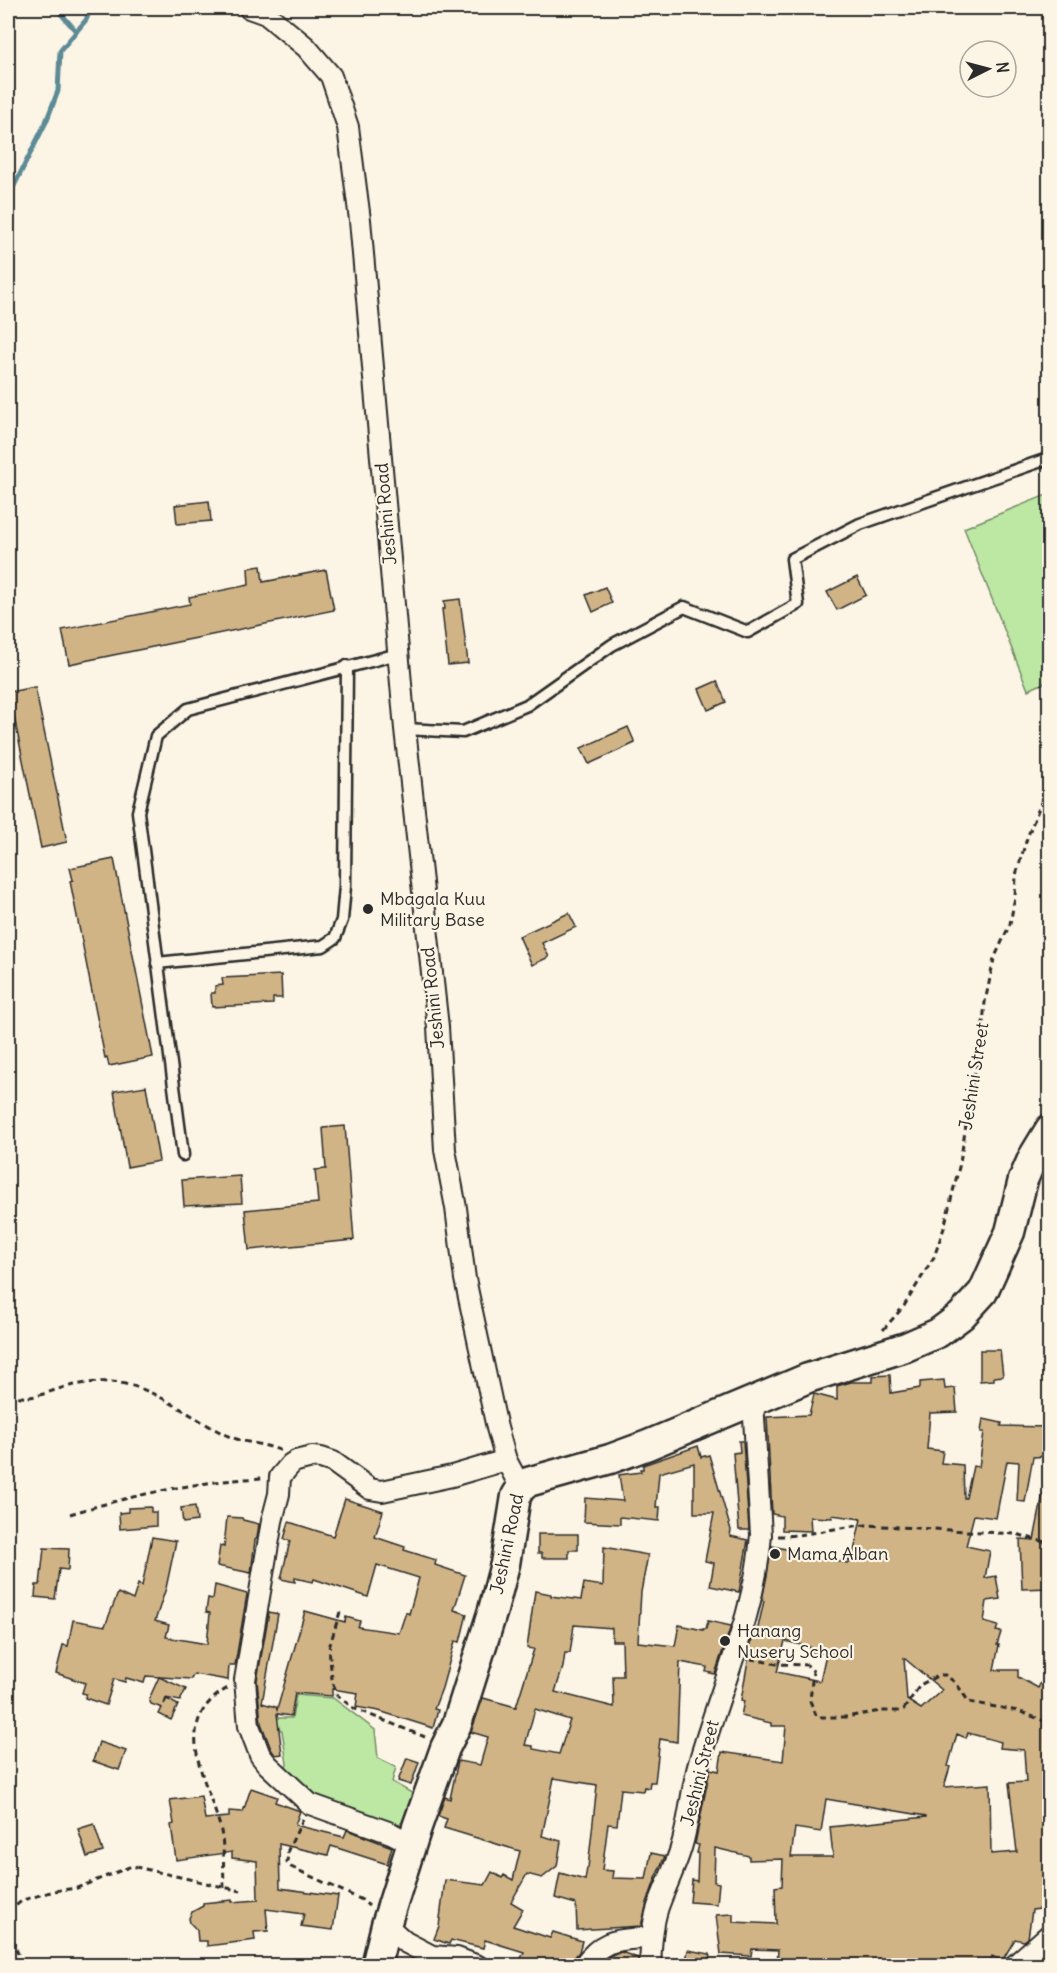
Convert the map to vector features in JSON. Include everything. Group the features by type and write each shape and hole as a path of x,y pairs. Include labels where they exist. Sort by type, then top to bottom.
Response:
{"street":[{"name":"Jeshini Road","path":"249,8 266,14 306,47 330,76 348,127 360,220 405,729 438,1027 445,1150 456,1208 465,1280 497,1428 506,1461 521,1488 516,1496 505,1564 494,1610 457,1724 445,1748 412,1844 386,1925 376,1965"},
{"path":"521,1488 528,1482 610,1459 648,1445 808,1378 906,1347 938,1333 961,1316 983,1292 1010,1232 1023,1180 1033,1157 1050,1129"},
{"name":"Jeshini Street","path":"650,1965 652,1937 658,1908 683,1839 691,1810 698,1766 746,1620 760,1554 761,1535 753,1401"},
{"path":"412,1844 391,1833 310,1804 267,1764 261,1755 247,1718 245,1680 272,1521 279,1494 280,1477 291,1464 312,1457 333,1462 370,1489 382,1491 452,1476 506,1461"},
{"path":"386,1925 405,1942 432,1956 456,1958 478,1965"},
{"path":"1014,1965 1050,1934"},
{"path":"583,1965 603,1945 615,1941 652,1937"}],"lane":[{"path":"405,729 463,732 516,710 612,645 684,608 748,632 798,604 792,559 860,524 1050,458"},
{"path":"183,1155 138,812 156,736 188,709 398,654"},
{"path":"157,963 323,946 335,938 342,920 345,886 347,666"}],"path":[{"name":"Jeshini Street","path":"869,1359 884,1328 904,1306 934,1257 944,1228 960,1163 981,1046 985,1002 994,959 1010,924 1016,875 1027,838 1050,780"},
{"path":"8,1394 19,1398 31,1398 67,1387 94,1382 125,1384 171,1403 226,1436 273,1447 303,1459"},
{"path":"70,1514 120,1499 169,1489 215,1481 280,1477"},
{"path":"761,1535 800,1536 843,1526 866,1525 1016,1534 1048,1543 1046,1574 1047,1591 1050,1594"},
{"path":"340,1612 329,1648 336,1694 353,1708 428,1738 445,1748"},
{"path":"734,1653 759,1662 807,1665 813,1671 810,1701 817,1717 846,1717 898,1711 904,1709 920,1685 939,1675 945,1675 956,1683 969,1702 1018,1711 1050,1724"},
{"path":"224,1888 220,1824 199,1765 195,1734 210,1701 219,1693 245,1680"},
{"path":"310,1804 288,1850 287,1863 291,1867 362,1900 386,1925"},
{"path":"8,1912 23,1900 54,1891 77,1888 132,1866 242,1891"},
{"path":"8,1929 23,1965"}],"green space":[{"path":"1049,494 1049,681 1028,690 964,528"},
{"path":"296,1695 333,1698 375,1730 378,1758 396,1767 392,1782 419,1797 412,1814 401,1823 381,1827 320,1808 282,1772 287,1764 282,1731 278,1728 277,1718 292,1718"}],"building":[{"path":"209,501 211,521 177,524 175,505"},
{"path":"261,566 263,582 326,570 334,610 69,664 62,630 190,604 189,597 249,585 248,568"},
{"path":"857,577 866,595 837,610 827,592"},
{"path":"605,587 612,603 593,612 586,595"},
{"path":"460,599 468,663 448,665 442,609 445,609 444,601"},
{"path":"717,681 726,702 708,710 699,689"},
{"path":"35,687 67,842 41,848 9,692"},
{"path":"628,727 635,743 589,764 581,748"},
{"path":"114,859 153,1057 109,1066 107,1057 105,1058 70,881 73,880 70,868"},
{"path":"569,913 576,927 542,943 549,957 532,965 519,936"},
{"path":"281,975 282,998 273,998 273,1004 212,1007 211,993 215,993 215,986 223,985 222,978"},
{"path":"146,1086 159,1161 127,1167 114,1091"},
{"path":"345,1126 354,1240 249,1250 245,1210 318,1203 315,1170 326,1169 323,1128"},
{"path":"240,1176 242,1203 184,1206 182,1180"},
{"path":"980,1350 1000,1350 1003,1376 994,1377 994,1380 980,1381"},
{"path":"890,1375 891,1393 920,1388 920,1382 944,1380 945,1389 955,1388 957,1412 930,1413 927,1449 943,1451 941,1463 963,1465 964,1498 966,1498 973,1466 979,1467 984,1432 981,1432 983,1419 1002,1423 1001,1426 1050,1427 1050,1456 1033,1457 1025,1502 1017,1501 1019,1462 1007,1461 996,1518 974,1515 966,1546 990,1551 985,1578 996,1576 1000,1599 987,1601 984,1622 998,1626 996,1631 1001,1632 994,1670 1018,1670 1018,1677 1038,1688 1050,1665 1048,1762 1050,1899 1047,1900 1048,1908 1032,1910 1028,1938 1024,1941 1015,1939 1002,1961 992,1956 990,1965 952,1965 935,1961 935,1965 777,1965 778,1950 752,1949 751,1956 721,1954 716,1915 733,1914 733,1922 776,1924 775,1887 782,1886 783,1859 749,1860 749,1856 715,1848 714,1882 719,1883 717,1904 690,1902 692,1880 697,1881 699,1845 695,1844 710,1769 719,1771 722,1752 783,1761 786,1726 771,1726 771,1723 741,1716 744,1701 741,1700 752,1638 754,1631 757,1632 764,1601 762,1600 772,1546 848,1563 849,1559 852,1560 861,1519 832,1515 832,1518 810,1517 811,1531 782,1530 782,1516 772,1514 767,1417 809,1415 814,1394 837,1400 837,1386 851,1382 873,1382 873,1376","holes":["785,1641 810,1647 809,1651 826,1654 820,1681 777,1672","904,1658 942,1690 921,1709 907,1700","968,1733 1001,1742 1000,1748 1024,1750 1026,1782 1009,1783 1017,1852 991,1854 990,1784 944,1787 957,1734 966,1738","826,1799 926,1816 830,1827 833,1857 791,1857 795,1828 821,1832"]},
{"path":"739,1441 743,1441 749,1530 739,1530 733,1453 740,1452"},
{"path":"698,1446 701,1457 709,1455 731,1530 730,1536 748,1540 739,1592 710,1586 714,1563 705,1561 714,1513 694,1513 694,1463 659,1473 656,1507 660,1507 659,1521 620,1517 620,1524 584,1522 585,1498 623,1501 619,1475 641,1472 643,1465"},
{"path":"1043,1494 1050,1495 1050,1588 1022,1589 1020,1539 1034,1540"},
{"path":"345,1499 383,1511 375,1537 405,1547 404,1550 436,1560 435,1565 465,1575 454,1610 467,1614 460,1642 455,1641 434,1709 438,1710 433,1728 379,1711 356,1707 358,1693 332,1689 332,1696 295,1693 291,1716 277,1714 282,1754 275,1755 261,1723 257,1680 269,1612 278,1614 262,1703 276,1707 277,1710 305,1611 345,1622 346,1617 360,1621 358,1627 399,1633 406,1612 409,1614 419,1578 377,1565 368,1597 314,1579 313,1582 295,1578 295,1582 281,1579 290,1541 284,1539 289,1522 333,1536"},
{"path":"195,1506 197,1521 183,1523 181,1508"},
{"path":"151,1507 151,1512 156,1512 156,1526 120,1529 119,1513 128,1512 128,1508"},
{"path":"227,1517 242,1518 259,1524 251,1573 217,1566 220,1546 224,1547"},
{"path":"538,1534 578,1534 578,1550 569,1550 569,1558 542,1558 542,1553 538,1553"},
{"path":"152,1537 176,1541 166,1588 155,1621 169,1625 166,1637 207,1644 210,1613 206,1612 208,1598 213,1599 215,1585 247,1594 235,1665 229,1665 228,1680 194,1674 191,1679 146,1676 144,1683 126,1678 125,1682 114,1679 106,1705 85,1698 86,1694 82,1693 85,1683 56,1673 63,1645 68,1646 73,1620 105,1626 118,1593 133,1600 138,1584 142,1586"},
{"path":"604,1547 648,1555 641,1592 638,1642 675,1646 679,1625 703,1630 706,1629 708,1621 731,1626 715,1674 706,1672 707,1667 680,1662 677,1742 660,1739 655,1782 650,1782 649,1788 644,1787 643,1791 621,1789 617,1825 608,1824 602,1870 613,1871 612,1878 646,1879 651,1853 665,1856 641,1926 577,1930 576,1904 555,1898 560,1873 585,1880 597,1785 554,1778 542,1836 561,1841 557,1866 542,1878 527,1874 511,1902 523,1909 513,1926 550,1938 553,1932 582,1941 579,1952 571,1965 518,1965 524,1952 485,1940 483,1948 451,1940 449,1944 434,1939 439,1926 445,1880 485,1885 492,1872 502,1878 504,1875 513,1880 520,1851 444,1828 447,1819 438,1816 445,1797 450,1799 458,1761 480,1765 488,1737 471,1732 483,1698 516,1707 534,1649 527,1648 535,1591 551,1594 551,1596 581,1600 584,1583 603,1586","holes":["574,1625 612,1628 612,1641 622,1641 623,1676 613,1676 614,1707 555,1692 565,1653 570,1653","535,1709 570,1720 559,1754 533,1749 533,1746 525,1745"]},
{"path":"44,1548 69,1549 68,1570 59,1569 55,1599 35,1597 36,1585 40,1585"},
{"path":"159,1677 186,1689 180,1701 166,1698 164,1704 167,1699 178,1705 171,1720 159,1714 162,1708 151,1704 149,1699"},
{"path":"99,1742 126,1751 119,1770 93,1761"},
{"path":"407,1758 419,1762 411,1785 398,1781"},
{"path":"251,1788 277,1797 275,1802 300,1811 295,1825 344,1837 347,1830 392,1847 387,1864 331,1846 328,1855 279,1844 280,1888 338,1896 333,1930 301,1926 304,1914 266,1909 268,1931 254,1932 255,1940 207,1946 207,1941 198,1941 197,1930 190,1923 189,1918 192,1912 203,1906 203,1903 258,1900 257,1861 232,1858 232,1852 176,1860 170,1800 201,1796 205,1819 229,1817 229,1811 243,1812"},
{"path":"94,1824 103,1852 87,1857 78,1829"},
{"path":"688,1950 710,1954 708,1965 685,1965"},
{"path":"621,1952 638,1958 638,1965 606,1965 609,1957"}],"waterway":[{"path":"56,8 76,31"},
{"path":"8,198 46,122 58,91 60,51 86,20 91,8"},
{"path":"8,1631 10,1716 8,1721"}],"place":[{"name":"Mbagala Kuu Military Base","path":"368,909"},
{"name":"Mama Alban","path":"775,1554"},
{"name":"Hanang Nusery School","path":"725,1641"}]}
